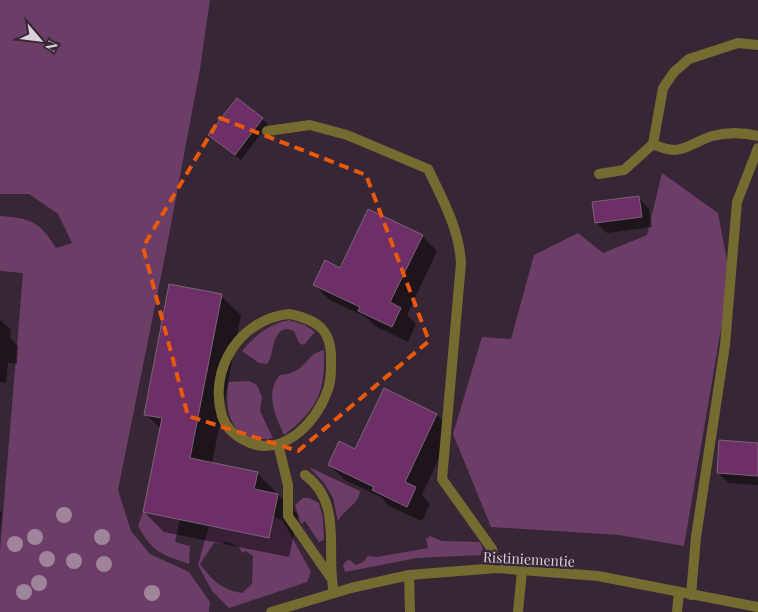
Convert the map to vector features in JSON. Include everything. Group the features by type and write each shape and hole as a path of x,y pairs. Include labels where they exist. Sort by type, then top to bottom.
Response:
{"street":[{"path":"599,174 624,170 653,144 663,88 674,72 689,60 708,52 738,43 758,44"},
{"path":"267,130 310,124 356,138 428,169 453,221 459,242 461,263 442,478 492,549 497,568"},
{"path":"653,144 664,150 686,149 711,136 741,132 758,136"},
{"path":"691,595 696,537 725,344 737,202 758,148"},
{"path":"289,314 301,316 322,329 330,341 332,366 328,390 313,421 295,436 278,444 256,446 233,434 223,419 219,404 220,382 222,364 235,342 274,315 289,314"},
{"path":"278,444 288,485 288,516 331,578"},
{"path":"305,475 316,483 324,493 326,500 331,533 331,578 334,593"},
{"name":"Ristiniementie","path":"270,612 334,593 409,575 497,568 598,576 758,608"},
{"path":"518,612 522,571"},
{"path":"409,575 410,612"},
{"path":"677,612 679,592"}],"highlighted area":[{"path":"220,118 366,175 429,341 298,451 188,416 143,247"}],"shaded area":[{"path":"0,0 210,0 200,69 166,251 118,490 131,531 150,554 189,572 210,602 209,612 0,612 0,550 23,273 0,271 0,216 20,218 34,223 45,232 56,248 72,243 58,214 29,194 0,194"},
{"path":"662,173 718,213 730,276 684,546 619,535 491,527 453,434 482,337 511,339 534,255 578,233 603,253 647,235"},
{"path":"289,320 305,325 315,332 304,345 299,343 294,331 288,329 282,330 278,334 267,364 259,363 242,351 263,331 275,324"},
{"path":"324,350 323,378 317,399 305,417 284,435 273,405 272,397 275,382 280,375 296,371 313,355"},
{"path":"249,381 257,385 262,397 260,411 273,438 260,439 249,437 234,425 230,416 227,394 229,382"},
{"path":"309,467 360,491 357,500 338,522 333,498 324,483"},
{"path":"303,498 309,498 319,503 323,518 324,540 319,542 305,521 301,524 295,505"},
{"path":"143,512 180,520 175,542 190,546 189,564 165,555 148,542 138,526"},
{"path":"274,517 283,521 311,572 307,582 229,608 212,591 198,565 209,526 269,538","holes":["225,541 239,547 242,553 246,551 253,556 252,584 242,593 223,587 200,564 214,543 224,544"]},
{"path":"430,536 442,541 480,542 483,549 481,555 417,558 345,572 343,565 346,561 350,560 356,565 363,562 368,556 377,557 428,548 426,539"}],"building":[{"path":"237,98 263,118 235,155 208,135"},
{"path":"639,196 642,217 595,223 592,202"},
{"path":"368,209 423,235 390,302 401,308 392,327 358,311 360,307 313,285 325,260 340,268"},
{"path":"169,284 222,294 190,458 258,472 254,489 278,494 269,538 143,512 162,418 144,415"},
{"path":"384,388 437,414 405,482 416,487 407,507 372,490 374,487 328,465 339,441 355,449"},
{"path":"719,440 758,443 758,476 717,473"}]}
